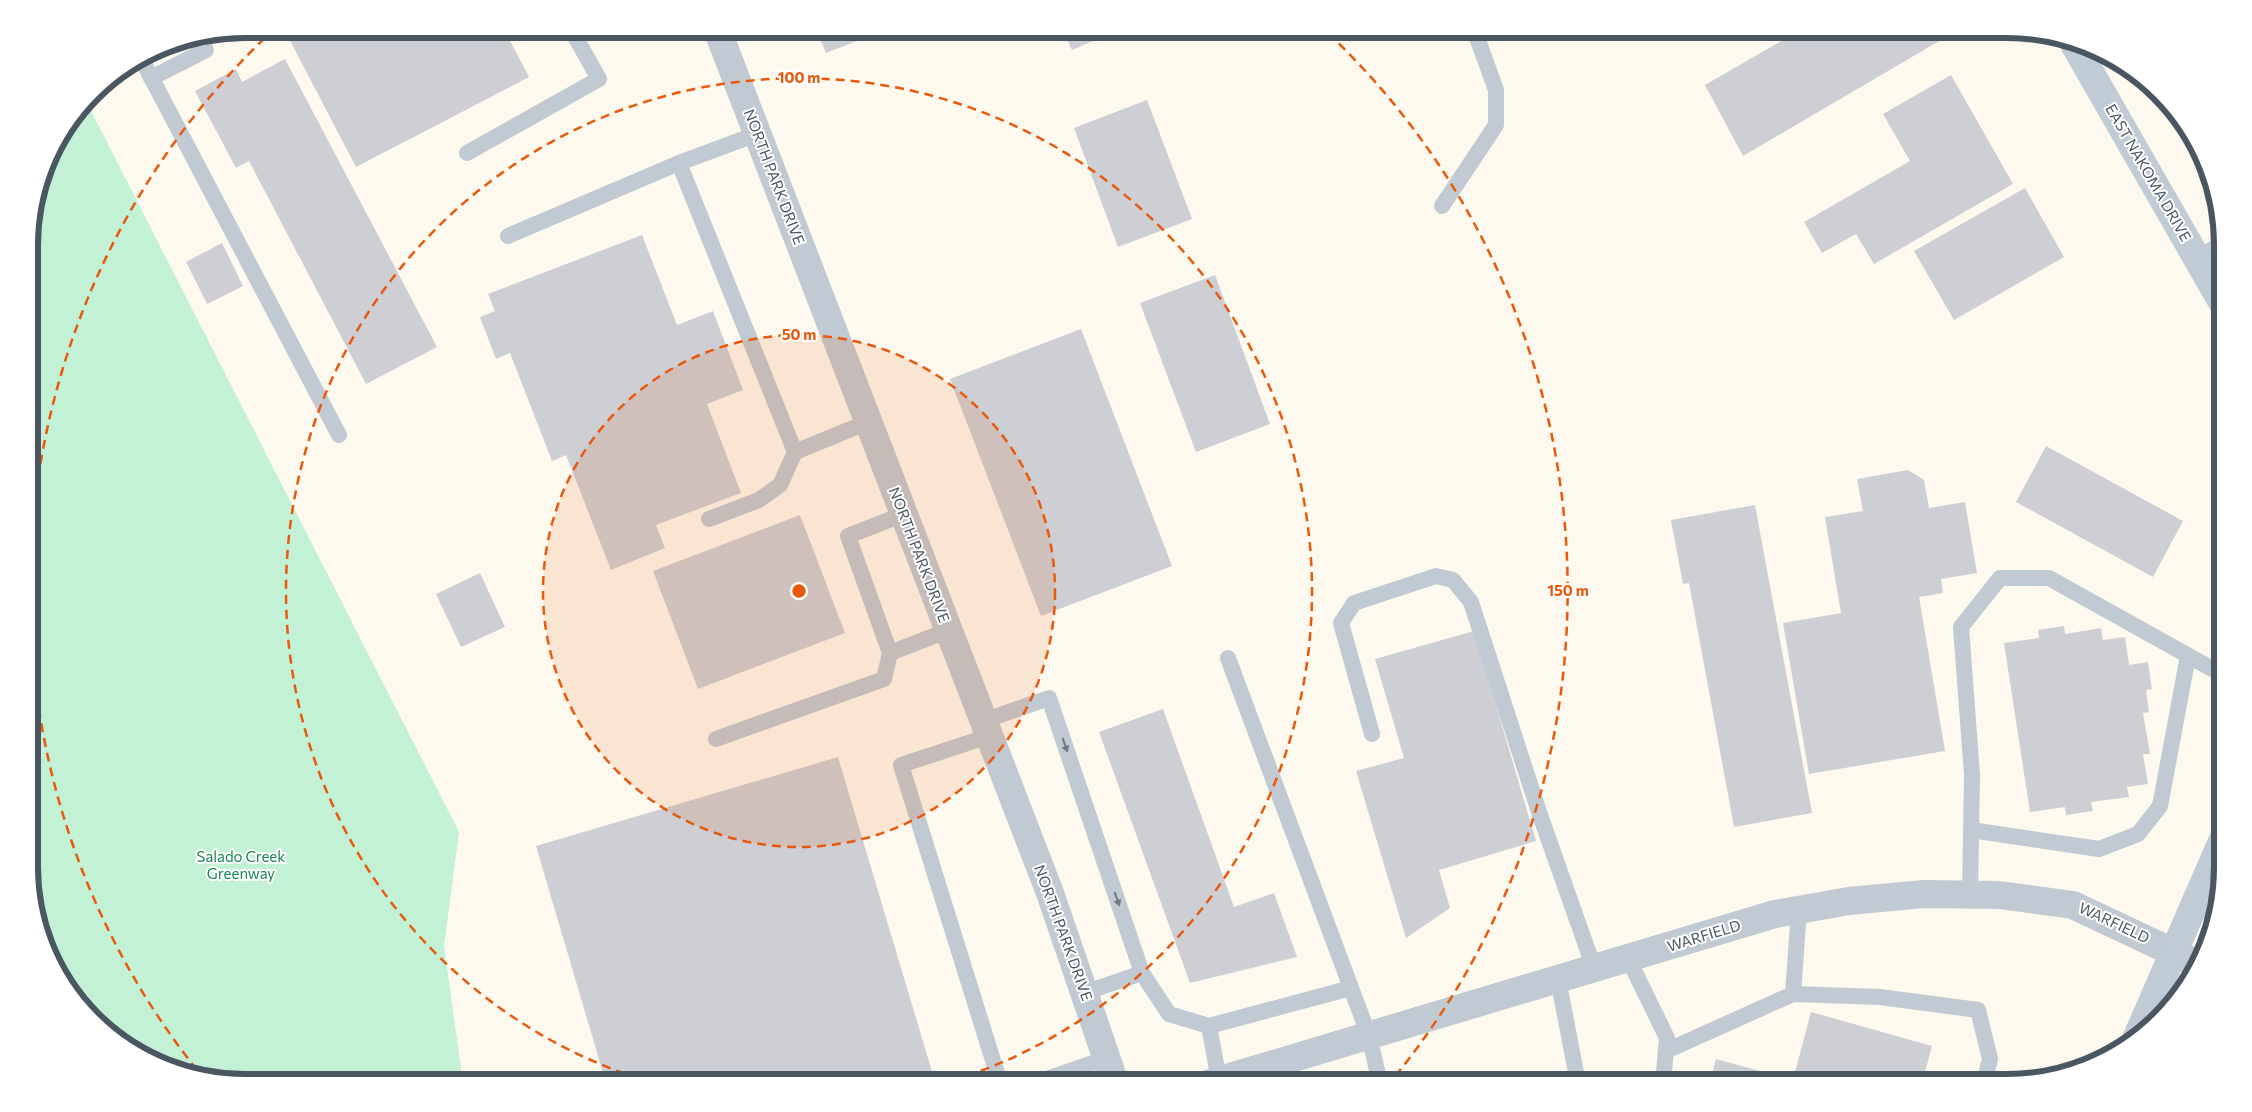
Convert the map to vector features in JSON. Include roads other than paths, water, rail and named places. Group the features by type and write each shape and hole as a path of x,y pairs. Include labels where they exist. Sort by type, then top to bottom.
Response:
{"street":[{"name":"NORTH PARK DRIVE","path":"720,38 1050,893 1111,1071"},
{"name":"EAST NAKOMA DRIVE","path":"2078,50 2214,288"},
{"path":"2143,1024 2214,860"},
{"name":"WARFIELD","path":"1238,1075 1775,914 1849,900 1905,896 1970,895 1999,896 2073,904 2192,961"}],"lane":[{"path":"467,153 599,79 576,38"},
{"path":"1442,206 1496,125 1496,90 1477,38"},
{"path":"151,78 206,50 202,42"},
{"path":"144,64 339,435"},
{"path":"508,236 679,163 757,134"},
{"path":"679,163 795,452"},
{"path":"2197,258 2214,248"},
{"path":"709,519 759,500 780,485 795,452 868,422"},
{"path":"716,739 884,679 890,653 848,536 904,514"},
{"path":"1372,734 1341,623 1354,603 1436,576 1453,580 1471,602 1540,815 1594,968"},
{"path":"1970,895 1972,774 1961,627 2000,578 2049,578 2214,670"},
{"path":"890,653 948,630"},
{"path":"1971,830 2099,849 2138,834 2160,806 2188,656"},
{"path":"1228,658 1352,988 1369,1036 1378,1075"},
{"path":"998,1075 901,765 986,729 1049,698 1142,973 1169,1014 1209,1026 1352,988"},
{"path":"1794,994 1799,910"},
{"path":"1628,958 1667,1038 1664,1075"},
{"path":"1084,994 1142,973"},
{"path":"1558,979 1576,1075"},
{"path":"1666,1051 1794,994 1880,997 1978,1010 1990,1059 1986,1075"},
{"path":"1209,1026 1214,1075"},
{"path":"1086,1075 1111,1071"}],"park label":[{"name":"Salado Creek Greenway","path":"241,866"}]}
